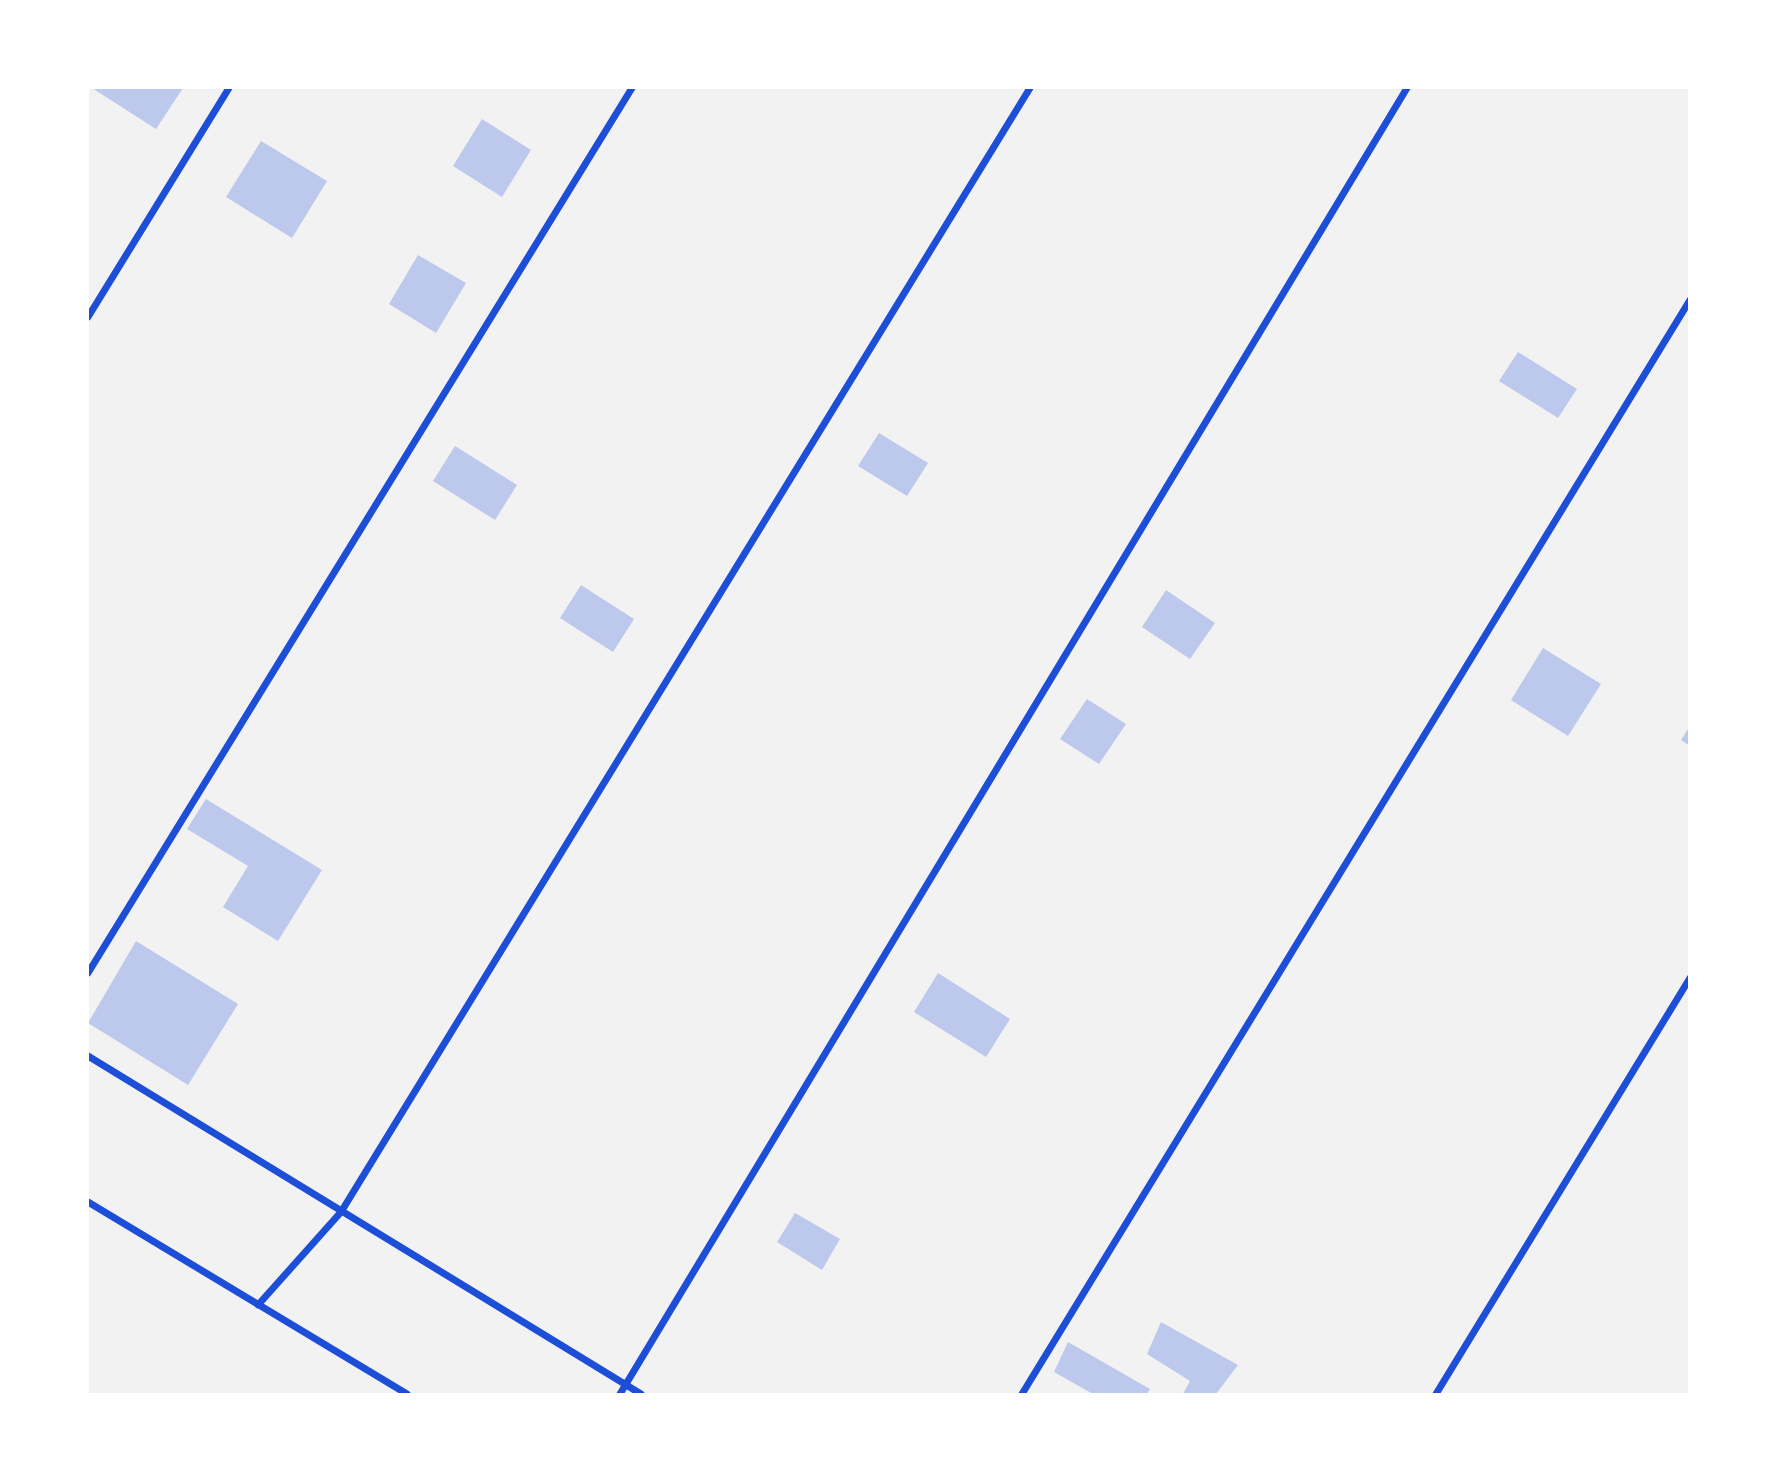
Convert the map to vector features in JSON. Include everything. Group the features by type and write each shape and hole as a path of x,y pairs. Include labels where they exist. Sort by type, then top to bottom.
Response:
{"street":[{"path":"88,317 229,88"},
{"path":"88,973 632,88"},
{"path":"258,1305 341,1212 1030,88"},
{"path":"620,1395 1408,88"},
{"path":"1022,1395 1689,300"},
{"path":"1436,1395 1689,978"},
{"path":"88,1056 641,1395"},
{"path":"88,1202 407,1395"}],"building":[{"path":"92,88 183,88 156,129"},
{"path":"482,119 531,150 502,197 453,166"},
{"path":"261,141 327,181 292,238 226,197"},
{"path":"418,255 466,283 436,333 389,304"},
{"path":"1518,352 1577,389 1558,418 1499,381"},
{"path":"879,433 928,463 907,496 858,466"},
{"path":"455,446 517,485 495,520 433,481"},
{"path":"581,585 634,619 613,652 560,618"},
{"path":"1166,590 1215,623 1190,659 1142,627"},
{"path":"1543,648 1601,684 1568,736 1511,700"},
{"path":"1087,699 1126,724 1099,764 1060,739"},
{"path":"1690,726 1690,746 1681,740"},
{"path":"206,799 322,870 278,941 223,907 248,866 187,829"},
{"path":"136,941 238,1004 188,1085 88,1023"},
{"path":"938,973 1010,1019 986,1057 914,1012"},
{"path":"795,1213 840,1239 822,1270 777,1242"},
{"path":"1161,1322 1238,1365 1216,1394 1183,1394 1190,1381 1147,1354"},
{"path":"1068,1342 1150,1389 1147,1394 1093,1394 1054,1372"}]}
